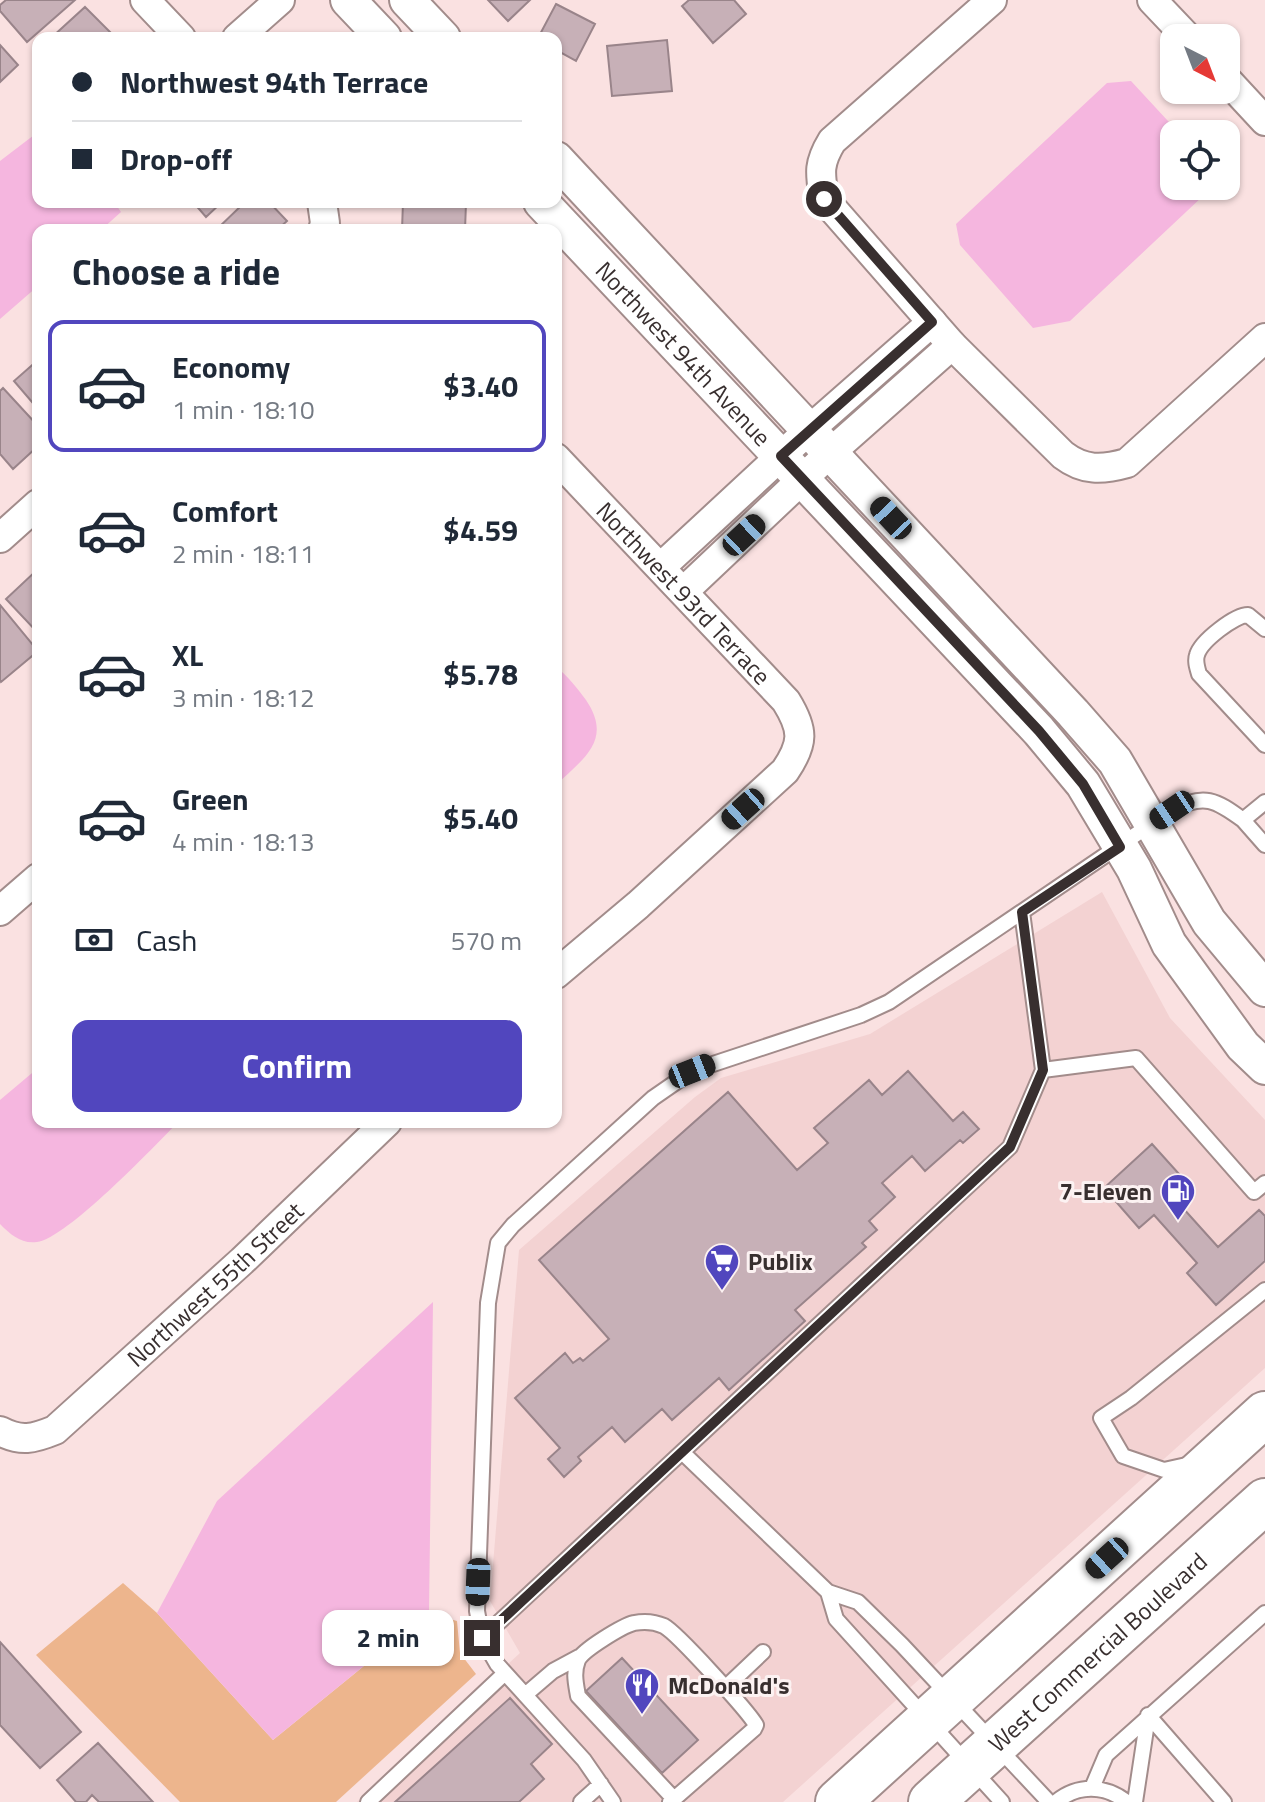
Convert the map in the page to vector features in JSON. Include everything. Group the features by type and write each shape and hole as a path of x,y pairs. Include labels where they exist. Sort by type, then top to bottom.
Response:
{"highway":[{"path":"838,1802 1265,1414"},
{"name":"West Commercial Boulevard","path":"931,1802 1265,1501"}],"street":[{"path":"145,0 175,32"},
{"path":"244,32 280,0"},
{"path":"348,0 378,32"},
{"path":"407,0 437,32"},
{"path":"992,0 832,141 822,158 824,199 952,345 1077,466 1103,469 1127,463 1265,338"},
{"path":"1152,0 1175,24"},
{"path":"1240,94 1265,121"},
{"name":"Northwest 94th Avenue","path":"562,165 1106,751 1209,922 1265,989"},
{"name":"Northwest 94th Avenue","path":"547,208 562,224"},
{"name":"Northwest 94th Avenue","path":"562,224 1039,731 1083,784 1134,869 1169,944 1243,1046 1265,1067"},
{"path":"661,567 792,468 932,322"},
{"path":"820,442 952,345"},
{"name":"Northwest 93rd Terrace","path":"562,464 786,701 797,719 801,735 796,755 785,771 638,905 562,969"},
{"path":"684,591 792,468"},
{"path":"0,538 32,509"},
{"path":"0,911 32,883"},
{"name":"Northwest 55th Street","path":"0,1431 16,1440 35,1438 55,1430 242,1261 381,1128"}],"lane":[{"path":"1265,629 1248,615 1238,615 1200,647 1195,659 1199,674 1265,745"},
{"path":"613,1802 574,1748 497,1664 482,1638 477,1611 488,1303 498,1243 513,1225 641,1109 692,1071 726,1057 861,1015 889,1002 1189,801 1211,799 1243,820 1265,845"},
{"path":"1243,820 1265,802"},
{"path":"482,1638 1010,1147 1043,1070 1022,912"},
{"path":"1043,1070 1136,1058 1260,1188 1265,1204"},
{"path":"1217,1457 1164,1470 1123,1456 1101,1418 1131,1398 1265,1290"},
{"path":"682,1452 828,1592 858,1602 940,1709 984,1755 1002,1802"},
{"path":"828,1592 836,1619 940,1709 984,1755 1049,1802"},
{"path":"1092,1788 1106,1755 1265,1613"},
{"path":"525,1695 553,1671 597,1644 631,1624 649,1622 666,1627 756,1725 672,1800 578,1696 574,1679 579,1657"},
{"path":"725,1688 763,1652"},
{"path":"368,1802 505,1673"},
{"path":"1135,1802 1148,1715"},
{"path":"1148,1715 1224,1802"},
{"path":"581,1802 601,1784"},
{"path":"1056,1802 1070,1792 1092,1788 1116,1794 1127,1802"}],"shaded area":[{"path":"1131,81 1167,120 1160,120 1160,200 1199,200 1070,321 1033,328 960,245 956,224 1107,83"},
{"path":"32,137 32,208 118,208 121,212 108,224 32,224 32,291 0,319 0,161"},
{"path":"562,672 586,700 597,726 592,747 562,779"},
{"path":"1102,892 1170,1018 1265,1120 1265,1368 783,1802 357,1802 520,1653 490,1601 519,1250 721,1078 870,1034"},
{"path":"32,1073 32,1128 172,1128 131,1170 68,1225 50,1237 26,1242 0,1224 0,1100"},
{"path":"433,1302 429,1613 273,1740 157,1613 217,1501"},
{"path":"123,1583 157,1613 273,1740 429,1613 457,1621 460,1653 476,1674 336,1802 180,1802 36,1655"}],"building":[{"path":"6,0 75,0 38,32 32,32 32,38 27,42 0,11 0,5"},
{"path":"488,0 530,0 508,21"},
{"path":"689,0 734,0 746,14 713,43 682,6"},
{"path":"556,4 595,24 576,61 562,53 562,32 541,32"},
{"path":"85,7 110,32 58,32"},
{"path":"667,40 672,91 612,96 607,46"},
{"path":"0,45 18,65 0,82"},
{"path":"198,208 216,208 206,217"},
{"path":"239,208 275,208 287,221 284,224 222,224"},
{"path":"403,208 466,208 465,224 402,224"},
{"path":"32,365 32,402 14,381"},
{"path":"3,388 32,419 32,452 13,469 0,454 0,391"},
{"path":"32,575 32,627 6,599"},
{"path":"0,605 32,644 32,656 0,680"},
{"path":"908,1071 953,1121 963,1112 979,1129 963,1143 960,1140 925,1171 912,1156 882,1183 895,1197 869,1221 877,1230 862,1243 866,1247 795,1310 805,1321 729,1390 719,1378 672,1420 662,1409 625,1442 612,1427 578,1457 581,1461 564,1477 548,1459 560,1448 515,1398 565,1353 573,1363 580,1358 583,1361 609,1339 539,1260 728,1092 797,1170 828,1143 814,1128 869,1080 882,1095"},
{"name":"7-Eleven","path":"1152,1144 1188,1184 1173,1197 1218,1247 1259,1210 1265,1216 1265,1261 1216,1305 1187,1273 1197,1263 1154,1215 1139,1228 1104,1188"},
{"path":"0,1642 81,1732 40,1768 0,1725"},
{"name":"McDonald's","path":"622,1658 698,1740 662,1773 586,1691"},
{"path":"510,1698 552,1744 531,1764 544,1779 519,1802 395,1802"},
{"path":"98,1743 153,1802 99,1802 92,1795 86,1802 76,1802 57,1780"}],"place":[{"name":"7-Eleven","path":"1178,1222"},
{"name":"Publix","path":"722,1292"},
{"name":"McDonald's","path":"642,1716"}],"route":[{"path":"482,1638 1010,1147 1043,1070 1022,912 1120,847 1083,784 1039,731 781,456 932,322 824,199"}]}
